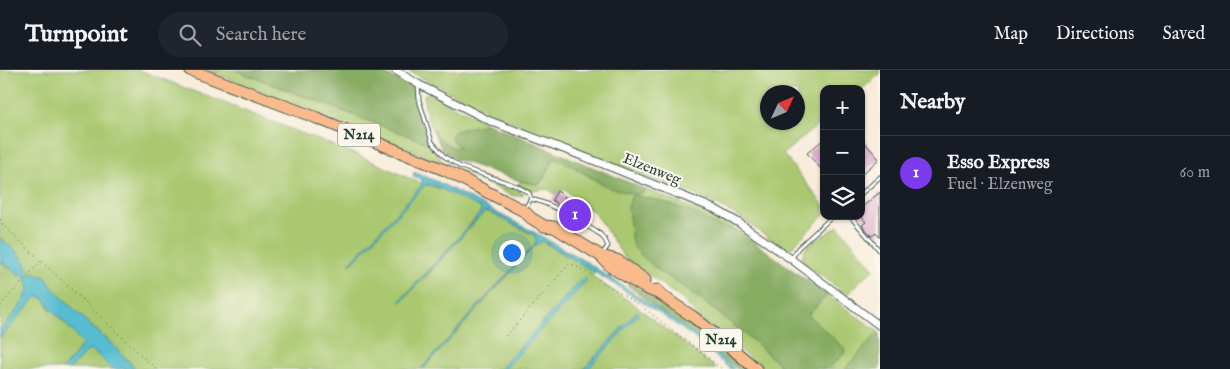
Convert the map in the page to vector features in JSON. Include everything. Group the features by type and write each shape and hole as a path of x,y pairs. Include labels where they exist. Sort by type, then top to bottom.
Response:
{"main road":[{"name":"N214","path":"190,70 447,171 524,210 534,211 547,219 554,228 601,256 617,260 652,284 662,295 693,317 756,369"}],"street":[{"name":"Elzenweg","path":"395,70 490,121 715,209 791,259 880,326"}],"lane":[{"path":"418,84 418,100 432,142 445,158 461,167 517,186 528,193 531,199 560,211 600,234 608,246 601,256"},
{"path":"865,190 880,177"},
{"path":"524,210 531,199"},
{"path":"791,259 798,248 829,220"},
{"path":"853,220 880,251"}],"path":[{"path":"0,219 2,225 156,369"},
{"path":"0,306 41,261"},
{"path":"506,336 570,263 644,308 722,369"}],"green space":[{"path":"0,70 139,70 360,156 422,184 447,190 484,208 425,277 485,211 534,235 535,244 421,369 136,369 52,287 47,279 35,272 30,276 25,271 28,268 23,259 0,238"},
{"path":"207,70 235,70 430,144 443,163"},
{"path":"235,70 375,70 414,88 430,144"},
{"path":"407,70 880,70 880,74 865,87 865,85 820,85 820,123 783,154 820,201 820,219 787,252 745,221 717,205 554,141 480,107"},
{"path":"428,93 487,123 481,126 469,127 461,149 448,145 436,135 429,122 424,95"},
{"path":"487,123 647,190 634,195 660,201 696,214 717,226 736,229 827,295 808,315 843,347 845,350 844,354 828,369 784,369 755,342 674,280 660,272 641,255 632,244 628,208 632,194 610,188 571,165 554,158 539,185 520,181 455,159 442,149 432,129 443,142 460,149 451,139 451,135 463,128"},
{"path":"554,158 571,165 601,184 642,193 647,190 719,219 736,229 717,226 702,217 660,201 633,195 660,272 712,308 755,342 784,369 763,369 698,317 683,300 623,256 602,223 593,211 582,205 583,202 563,189 560,193 557,191 555,194 548,189 530,191 519,185 520,181 539,185"},
{"path":"463,171 517,189 524,195 510,195"},
{"path":"838,226 874,269 848,295 804,263 802,257 806,247"},
{"path":"542,241 595,272 592,277 632,303 717,369 423,369 528,253"},
{"path":"0,261 8,268 23,274 39,296 45,300 52,311 72,330 83,344 63,369 0,369"},
{"path":"629,282 695,327 745,369 737,369 627,285"},
{"path":"827,295 879,332 845,369 828,369 844,354 845,350 808,315"},
{"path":"879,332 880,369 845,369"},
{"path":"88,350 98,355 112,369 70,369"}],"water":[{"path":"414,172 438,182 534,232 588,263 680,324 734,369 730,369 692,336 655,311 542,241 528,253 421,369 535,244 536,240 534,235 485,211 399,302 481,211 481,208 433,185 426,184 354,261 349,264 422,185 421,179 413,176"},
{"path":"0,238 23,259 28,268 26,271 30,275 34,272 47,279 52,287 136,369 112,369 91,350 86,352 70,369 63,369 83,344 51,310 48,303 42,297 36,297 0,338 0,330 22,304 29,287 26,283 27,278 23,274 20,275 0,261"},
{"path":"583,278 587,280 505,369 500,369"},
{"path":"636,312 639,313 588,369 584,369"}],"building":[{"path":"820,142 820,168 807,153"},
{"path":"865,143 879,159 865,171"},
{"path":"557,191 585,209 580,218 552,200"},
{"path":"880,192 880,238 876,233 872,236 862,225 866,222 864,220 865,205"},
{"path":"566,218 576,224 574,227 564,221"}],"place":[{"name":"Esso Express","path":"575,215"}]}
